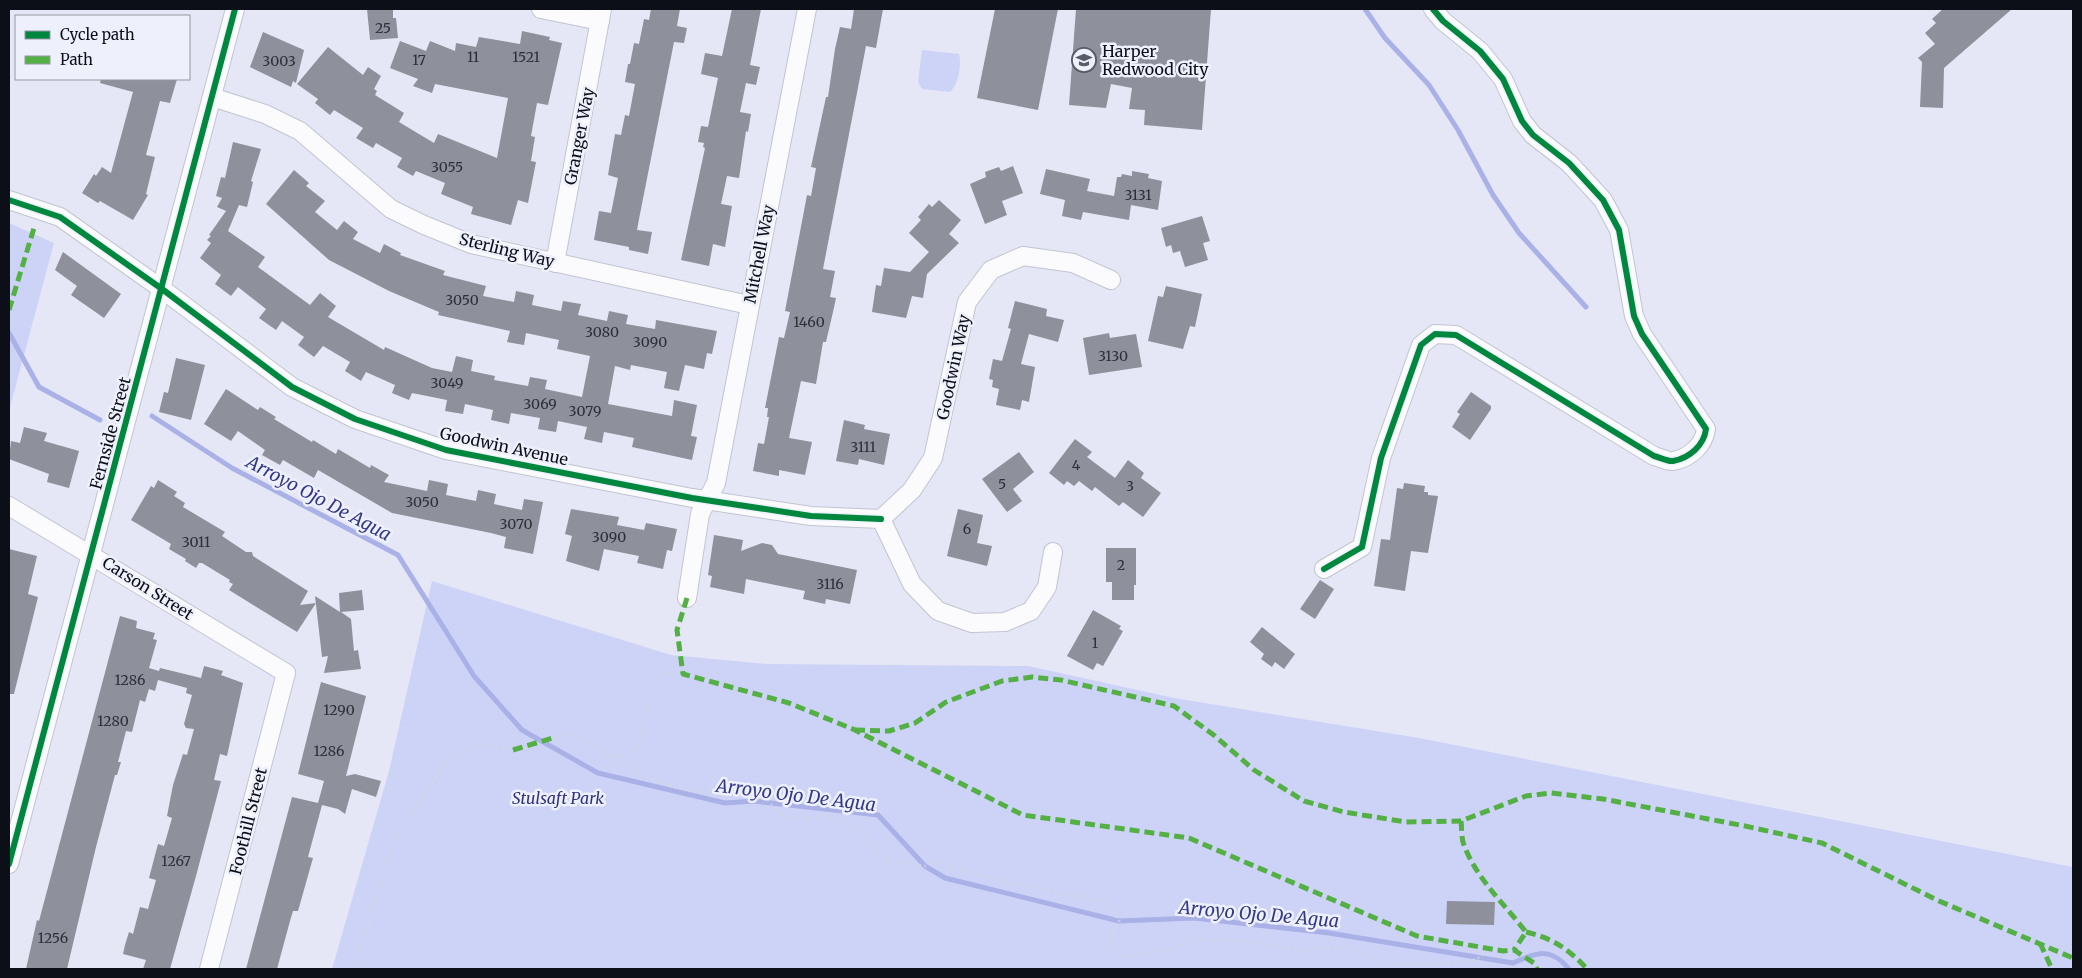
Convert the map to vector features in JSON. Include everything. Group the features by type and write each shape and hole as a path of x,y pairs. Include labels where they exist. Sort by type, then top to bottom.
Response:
{"street":[{"name":"Fernside Street","path":"9,864 235,9"},
{"path":"541,9 601,15"},
{"name":"Mitchell Way","path":"686,598 700,514 716,483 807,9"},
{"path":"1324,569 1362,546 1381,458 1421,345 1435,334 1456,335 1654,456 1672,461 1692,453 1705,440 1706,429 1698,414 1642,334 1634,316 1619,230 1603,200 1569,163 1533,135 1522,121 1503,79 1480,51 1443,21 1433,9"},
{"name":"Granger Way","path":"555,263 601,15"},
{"name":"Sterling Way","path":"212,97 265,114 300,131 391,208 424,225 470,244 749,305"},
{"name":"Goodwin Avenue","path":"9,200 60,217 162,289 292,387 355,419 446,450 692,498 709,499 811,516 880,519"},
{"name":"Goodwin Way","path":"880,519 912,490 933,458 967,302 991,270 1023,256 1073,263 1111,280"},
{"name":"Carson Street","path":"9,506 91,553 286,673"},
{"path":"880,519 912,584 938,611 972,623 1005,622 1031,611 1047,587 1053,552"},
{"name":"Foothill Street","path":"209,969 286,673"}],"path":[{"path":"613,756 627,753 638,746 648,711 649,698 660,676 670,672 683,674"},
{"path":"556,737 567,734 582,739 613,756 628,769 680,788 718,795 734,794 766,798 779,813 788,818 798,819 826,816 849,824 860,832 878,852 892,861 925,866 940,861 956,869 1026,886 1104,901 1119,921 1112,932 1111,945 1122,958 1174,948 1195,937 1216,941 1245,941 1299,950 1349,946 1385,964 1467,963 1480,957 1489,949"},
{"path":"354,969 395,835 445,765 451,758 478,744 513,750"}],"green space":[{"path":"922,50 959,54 959,74 950,92 922,89 918,82"},
{"path":"9,223 54,243 9,411"},
{"name":"Stulsaft Park","path":"432,581 671,655 768,664 1028,666 1174,698 1419,738 2073,867 2073,969 332,969 389,771"}],"building":[{"path":"367,9 393,9 393,18 396,18 398,38 370,40"},
{"path":"651,9 680,9 677,26 687,28 684,43 674,42 637,230 652,232 648,254 629,250 629,247 594,240 599,211 611,213 618,178 608,175 615,134 621,135 625,115 629,116 635,84 625,82 628,64 630,64 634,43 639,44 644,19 649,20"},
{"path":"732,9 761,9 750,65 760,67 756,85 746,83 740,112 751,114 748,132 746,131 739,178 727,176 721,204 732,206 725,247 713,244 709,266 681,260 705,148 703,147 704,143 698,142 701,126 708,127 718,78 701,74 705,53 722,56"},
{"path":"854,9 883,9 876,48 866,46 823,269 835,271 830,297 836,298 833,312 826,342 823,342 816,384 801,381 789,438 812,442 805,475 779,470 779,476 753,471 758,443 764,444 769,417 767,417 768,408 765,408 779,337 784,338 790,312 785,311 807,195 811,196 816,168 811,167 826,97 828,97 835,49 840,27 851,29"},
{"path":"995,9 1058,9 1038,110 977,98"},
{"path":"1076,9 1211,9 1202,130 1144,125 1145,110 1129,109 1132,88 1111,84 1106,108 1069,105"},
{"path":"1943,9 2012,9 1944,68 1943,108 1920,107 1922,62 1918,58 1935,44 1925,33 1936,23 1932,19"},
{"path":"522,31 550,37 549,40 562,43 548,105 537,103 531,136 535,137 531,161 536,162 528,203 518,200 511,225 471,214 473,207 441,194 445,183 416,171 413,176 397,167 402,158 376,143 373,148 356,138 363,128 334,110 330,115 315,103 318,99 297,84 328,47 363,75 368,67 381,76 374,89 377,91 375,95 404,113 399,122 434,143 438,134 497,158 508,98 435,84 432,93 413,86 418,79 390,68 400,41 426,51 430,41 455,51 456,43 476,47 479,37 520,44"},
{"path":"263,32 304,50 296,83 293,81 291,87 250,67"},
{"path":"101,80 177,80 170,103 160,101 146,155 155,157 146,194 148,195 133,220 82,193 94,174 96,176 102,167 111,173 133,92 100,83"},
{"path":"233,142 261,149 251,181 253,182 247,207 239,205 228,231 265,257 258,267 310,305 320,293 336,306 328,317 384,350 385,347 432,368 452,372 456,356 473,360 471,371 495,376 494,380 528,386 530,377 547,380 545,389 582,397 590,356 557,349 559,340 526,333 524,345 507,342 510,331 438,315 439,312 389,291 329,260 266,204 294,170 309,183 306,186 325,201 315,212 337,230 344,221 358,232 353,239 380,253 384,244 401,253 400,255 445,271 443,275 486,286 483,296 514,302 516,291 534,295 532,305 561,311 563,301 581,304 578,315 607,321 609,311 628,315 626,324 655,329 656,320 717,331 712,354 707,353 704,369 685,365 679,391 664,388 667,372 631,365 630,370 615,366 608,404 672,416 674,400 697,405 691,436 697,437 692,460 632,447 634,438 604,432 602,443 584,439 587,427 558,421 556,432 538,429 540,418 511,413 509,424 491,420 493,410 465,404 463,414 445,411 447,400 412,393 409,400 392,393 395,385 366,372 361,381 345,371 350,362 323,346 314,357 298,345 304,337 282,321 276,330 259,318 266,309 238,287 231,296 215,284 221,275 200,258 211,243 207,240 211,236 209,235 226,211 217,207 222,198 216,196 221,177 225,178"},
{"path":"1013,166 1023,193 1002,201 1007,215 985,224 970,184 986,177 985,172 999,167 1001,171"},
{"path":"1046,169 1090,179 1087,191 1114,196 1117,177 1121,177 1122,174 1132,176 1132,171 1149,174 1148,178 1162,181 1158,210 1131,205 1129,220 1083,212 1081,220 1062,216 1065,200 1040,194"},
{"path":"939,200 961,220 949,234 959,243 927,274 923,298 912,296 906,318 872,312 876,285 881,286 884,268 910,272 929,252 909,233 921,220 918,217 929,204 932,207"},
{"path":"1202,216 1210,241 1203,243 1208,260 1185,267 1180,251 1173,253 1171,245 1166,247 1161,228"},
{"path":"63,252 121,294 104,318 71,295 77,286 55,270"},
{"path":"1166,286 1202,294 1195,327 1190,326 1183,349 1148,341 1158,296 1163,297"},
{"path":"1015,301 1047,309 1046,316 1064,320 1058,342 1029,334 1021,364 1035,367 1029,402 1022,400 1020,410 996,405 999,389 992,387 993,380 989,379 993,359 1002,361 1011,329 1008,328"},
{"path":"1109,333 1110,338 1136,334 1142,367 1089,375 1083,338"},
{"path":"176,358 205,365 191,420 159,412 164,392 168,393"},
{"path":"226,389 258,410 260,407 276,417 274,419 312,442 313,440 336,454 338,449 370,468 371,465 389,475 384,482 427,491 429,480 448,484 446,495 476,501 478,490 496,494 494,504 522,510 524,499 543,502 533,554 504,548 506,537 392,513 318,470 314,478 283,460 280,465 262,455 265,450 238,431 231,441 204,424"},
{"path":"1471,392 1491,406 1491,409 1470,440 1452,427 1460,414 1457,412"},
{"path":"844,420 865,425 864,429 890,434 884,465 859,459 858,465 836,461"},
{"path":"24,427 47,433 44,441 79,451 69,488 47,482 49,474 9,459 11,441 20,443"},
{"path":"1075,439 1092,452 1087,457 1115,478 1128,460 1144,473 1141,478 1161,493 1143,517 1123,502 1119,506 1095,487 1092,491 1079,481 1074,486 1067,481 1064,485 1049,473"},
{"path":"1019,452 1034,472 1013,489 1022,501 1007,512 982,479"},
{"path":"158,480 177,492 174,496 185,503 183,507 225,532 222,536 246,552 252,552 253,556 308,591 300,605 316,603 297,632 229,590 233,584 229,582 230,580 202,563 199,563 196,568 185,561 186,559 169,549 171,544 131,520 151,486 154,488"},
{"path":"1404,483 1425,486 1424,492 1428,492 1428,495 1438,496 1428,553 1411,551 1405,591 1374,586 1381,539 1390,540 1397,488 1403,489"},
{"path":"571,509 619,517 617,525 644,530 646,523 677,529 672,551 667,550 663,569 637,563 639,556 604,549 599,571 566,561 572,536 565,534"},
{"path":"958,509 983,515 977,543 992,546 987,566 947,556"},
{"path":"714,535 743,540 741,551 762,543 772,545 778,554 857,570 850,604 826,599 825,604 803,599 805,591 746,579 744,594 710,587 712,576 708,575"},
{"path":"1106,548 1136,548 1134,600 1112,600 1112,582 1106,582"},
{"path":"9,549 37,556 28,594 38,597 14,694 9,694"},
{"path":"1320,580 1334,589 1315,619 1300,609"},
{"path":"362,590 364,610 341,612 351,619 354,651 358,650 361,669 324,673 328,656 322,657 315,596 340,612 339,593"},
{"path":"1093,610 1121,626 1119,629 1123,631 1103,666 1097,663 1093,670 1067,656"},
{"path":"120,616 137,621 136,628 155,633 153,639 157,640 149,668 159,671 160,668 201,678 204,666 223,671 221,675 243,683 227,756 220,754 214,780 221,781 196,876 170,969 143,969 146,960 123,954 129,932 133,934 140,907 148,909 156,880 149,878 158,844 164,846 172,818 167,816 173,785 183,754 187,755 194,729 186,728 184,724 192,695 186,693 187,688 158,680 155,691 149,689 145,702 140,700 132,732 126,731 118,762 121,762 117,775 115,775 96,847 67,969 26,969 37,920 39,921"},
{"path":"1262,627 1295,654 1284,669 1275,662 1272,667 1261,659 1264,654 1250,642"},
{"path":"321,682 366,696 346,776 355,774 381,781 376,797 352,789 345,814 338,809 322,805 308,857 313,858 298,911 293,911 277,969 246,969 292,797 318,803 324,781 298,774"},
{"path":"1447,901 1495,902 1494,925 1446,924"}],"waterway":[{"path":"1365,9 1385,38 1429,85 1458,130 1493,195 1519,233 1586,307"},
{"name":"Arroyo Ojo De Agua","path":"9,333 39,387 100,420"},
{"name":"Arroyo Ojo De Agua","path":"152,416 232,468 398,555 474,676 522,730 598,773 725,803 753,801 878,815 925,866 945,878 1119,921 1194,918 1329,933 1513,963 1529,956 1543,954 1556,957 1569,969"}],"marked path":[{"path":"9,310 34,228"},
{"path":"687,598 677,630 683,674 789,703 855,730 1023,815 1189,838 1417,936 1503,951 1514,950 1534,963 1537,969"},
{"path":"855,730 889,731 915,723 946,702 1002,681 1032,677 1061,680 1174,706 1215,736 1254,770 1304,801 1344,812 1406,822 1461,821 1526,796 1551,793 1603,799 1745,826 1822,843 1939,901 2073,958"},
{"path":"513,750 556,737"},
{"path":"1461,821 1463,842 1476,869 1526,932 1514,950"},
{"path":"1526,932 1560,945 1587,969"},
{"path":"2040,943 2052,969"}],"cycle path":[{"path":"9,864 235,9"},
{"path":"1324,569 1362,547 1381,458 1421,345 1435,334 1456,335 1654,456 1671,461 1685,457 1695,450 1705,435 1706,429 1642,334 1634,316 1619,230 1603,200 1569,163 1533,135 1522,121 1503,79 1480,51 1443,21 1433,9"},
{"path":"9,200 60,217 162,289 292,387 355,419 446,450 692,498 811,516 881,519"}],"place":[{"name":"Harper Redwood City","path":"1084,60"}]}
